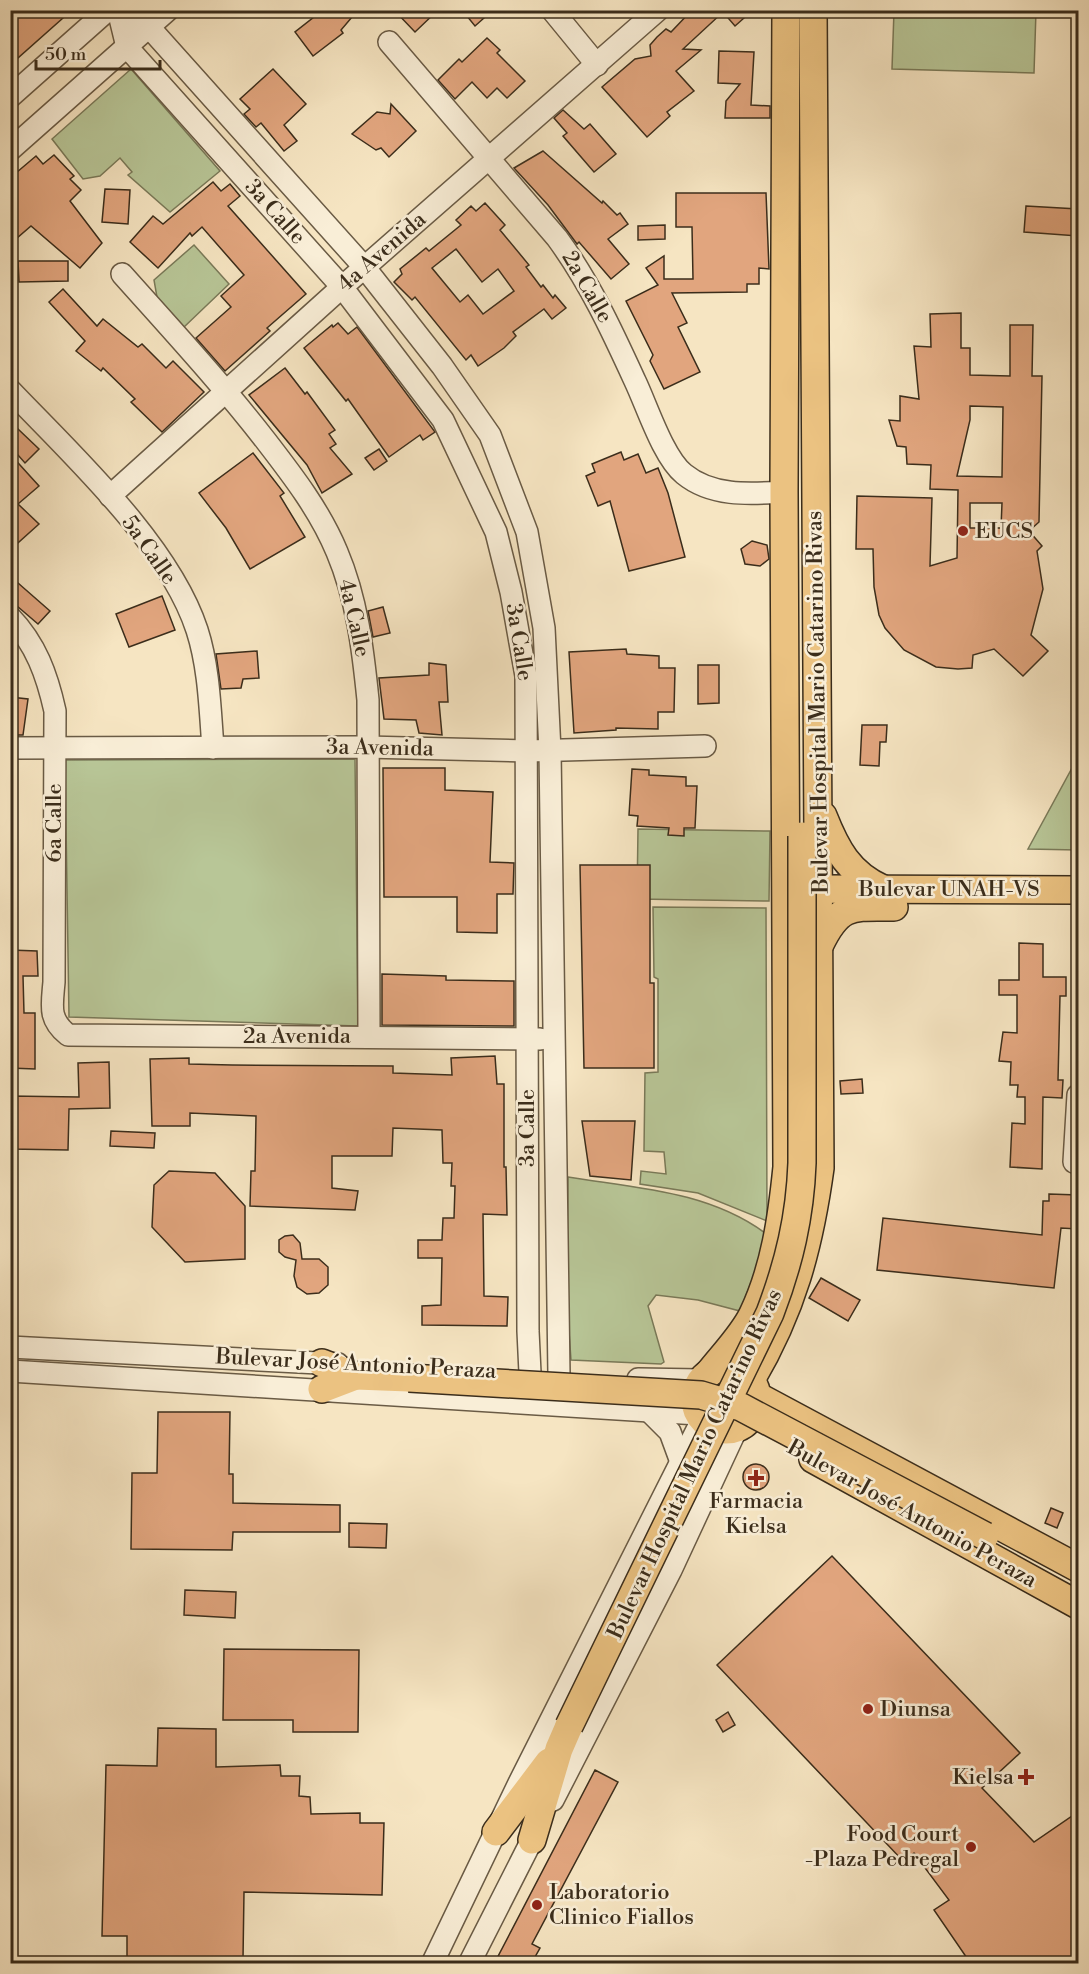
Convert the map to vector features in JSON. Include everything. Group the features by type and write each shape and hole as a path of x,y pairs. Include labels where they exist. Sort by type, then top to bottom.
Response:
{"main road":[{"name":"Bulevar Hospital Mario Catarino Rivas","path":"705,1377 752,1316 770,1267 782,1214 788,1123 784,492 786,10"},
{"name":"Bulevar Hospital Mario Catarino Rivas","path":"754,1388 790,1305 803,1265 820,1168 813,10"},
{"path":"786,722 801,765"},
{"path":"801,765 816,722"},
{"name":"Bulevar Hospital Mario Catarino Rivas","path":"564,1737 770,1313 792,1249 801,1196 802,1163 801,765"},
{"path":"818,802 836,847 846,863 858,876 883,889"},
{"name":"Bulevar UNAH-VS","path":"787,903 820,889 1078,890"},
{"name":"Bulevar UNAH-VS","path":"820,944 831,921 838,915 861,907 1078,906"},
{"path":"726,1368 744,1373 754,1388 753,1416 741,1426 718,1430 700,1417 695,1397 705,1377 726,1368"},
{"path":"322,1376 409,1378 665,1392 721,1399 741,1407 1075,1581"},
{"name":"Bulevar José Antonio Peraza","path":"754,1388 1075,1581"},
{"name":"Bulevar José Antonio Peraza","path":"741,1426 1078,1605"},
{"path":"496,1832 564,1737"},
{"path":"532,1840 564,1737"}],"street":[{"path":"10,97 108,10"},
{"name":"3a Calle","path":"118,10 127,47 342,287 443,420 496,532 511,592 526,676 528,751 526,1038 530,1373 542,1403"},
{"name":"3a Calle","path":"127,10 149,27 364,268 442,366 490,435 523,521 544,628 550,751 559,1375"},
{"path":"10,150 168,10"},
{"path":"552,10 597,65"},
{"name":"4a Avenida","path":"110,496 342,287 658,10"},
{"name":"2a Calle","path":"389,42 557,238 580,270 604,313 661,441 682,473 709,488 729,493 784,492"},
{"name":"4a Calle","path":"122,274 228,392 315,508 338,553 363,647 368,700 366,747 369,1037"},
{"name":"5a Calle","path":"10,390 110,496 151,547 174,584 197,630 208,683 213,748"},
{"name":"6a Calle","path":"10,617 24,631 46,672 55,711 54,982 51,1010 57,1026 68,1035"},
{"name":"3a Avenida","path":"10,748 366,747 550,751 705,746"},
{"name":"2a Avenida","path":"68,1035 555,1039"},
{"path":"1074,1162 1078,1095"},
{"name":"Bulevar José Antonio Peraza","path":"10,1347 142,1354 542,1403 647,1409 700,1417"},
{"path":"46,1381 54,1360 66,1357 142,1354"},
{"name":"Bulevar José Antonio Peraza","path":"10,1371 46,1381 530,1373 705,1377"},
{"path":"647,1409 670,1432 681,1462"},
{"name":"Bulevar Hospital Mario Catarino Rivas","path":"432,1964 681,1462 700,1417"},
{"name":"Bulevar Hospital Mario Catarino Rivas","path":"469,1964 671,1570 741,1426"}],"green space":[{"path":"894,11 1036,11 1034,73 892,69"},
{"path":"131,69 220,171 170,212 128,175 132,172 120,158 100,176 83,179 52,139"},
{"path":"194,245 229,284 183,328 158,303 154,280"},
{"path":"1078,757 1078,850 1028,849"},
{"path":"355,759 358,1026 69,1017 65,760"},
{"path":"638,829 770,831 769,901 637,899"},
{"path":"653,907 766,908 767,1221 698,1193 640,1184 641,1171 666,1174 664,1152 644,1151 645,1073 658,1072 658,979 654,977"},
{"path":"568,1177 645,1188 696,1200 743,1219 765,1233 759,1262 740,1311 698,1300 656,1295 648,1306 664,1362 661,1364 571,1360 567,1303"}],"building":[{"path":"22,10 72,10 10,65 10,21"},
{"path":"323,10 358,10 341,30 343,33 313,56 295,32"},
{"path":"394,10 438,10 415,32"},
{"path":"462,10 493,10 475,26"},
{"path":"692,10 753,10 735,26 723,12 683,49 701,50 676,71 694,91 667,112 670,116 647,137 602,87 635,59 651,56 650,45 657,37 666,29 671,32"},
{"path":"487,38 500,50 497,53 525,81 507,98 497,88 487,98 472,82 455,99 438,80 459,59 462,62"},
{"path":"719,51 754,52 751,105 770,106 770,118 725,118 726,101 740,84 718,83"},
{"path":"273,69 306,104 284,125 297,141 284,151 261,123 256,127 244,114 250,109 240,99"},
{"path":"391,104 416,131 389,157 381,148 376,150 352,134 377,112 390,114"},
{"path":"563,110 584,129 590,124 616,154 594,172 563,136 567,133 554,118"},
{"path":"543,151 602,203 603,201 617,215 620,213 628,224 608,239 629,264 611,279 579,242 577,244 548,205 514,168"},
{"path":"54,155 74,176 70,179 81,190 70,201 102,243 80,268 31,226 10,244 10,178 36,156 43,164"},
{"path":"213,182 221,191 230,184 240,196 228,206 306,294 267,328 270,331 225,371 196,338 231,307 221,296 244,275 202,227 192,236 190,233 158,268 130,242 153,216 163,224"},
{"path":"105,189 130,190 128,224 102,222"},
{"path":"676,193 766,193 769,269 759,268 759,284 747,284 747,292 672,293 687,323 678,327 700,372 664,389 650,361 653,355 626,301 658,285 646,268 664,256 664,279 693,279 692,227 676,227"},
{"path":"485,203 505,225 500,230 529,265 526,267 541,287 543,285 553,298 555,295 566,308 552,319 544,309 513,332 516,336 504,348 478,366 471,355 466,360 415,297 412,300 394,282 402,274 400,269 426,248 429,251 461,225 456,220 471,206 476,211","holes":["456,249 482,282 498,269 514,291 483,314 468,295 460,302 432,268"]},
{"path":"1026,206 1078,209 1078,236 1024,232"},
{"path":"665,225 665,239 638,240 638,226"},
{"path":"18,261 68,261 68,281 19,282"},
{"path":"63,289 97,326 103,319 138,347 142,344 166,368 173,361 204,392 162,432 131,402 135,399 103,368 101,371 76,351 85,341 49,302"},
{"path":"961,313 961,348 970,348 970,375 1010,376 1010,325 1033,325 1032,376 1042,376 1039,522 1029,531 1042,546 1037,551 1043,589 1031,635 1048,651 1023,676 994,649 973,655 972,668 958,669 936,667 904,650 885,628 879,615 874,587 873,549 856,549 857,496 932,498 930,566 957,558 958,490 930,489 931,465 907,464 906,447 897,446 889,420 900,421 900,396 919,399 914,346 931,347 930,314","holes":["970,406 1003,407 1002,477 957,476 970,420","970,503 1002,503 1001,528 970,528"]},
{"path":"338,323 348,334 357,327 435,432 423,440 420,435 389,457 348,399 346,401 304,348 332,325 333,327"},
{"path":"285,368 305,394 307,392 335,430 329,434 336,444 330,448 352,474 322,493 307,465 249,395"},
{"path":"18,429 39,449 25,463 10,446 10,435"},
{"path":"379,449 387,461 374,470 365,458"},
{"path":"621,452 624,460 638,454 646,473 658,468 668,493 685,557 629,571 610,501 598,506 586,476 595,472 592,464"},
{"path":"253,453 284,493 280,496 305,537 250,569 226,528 199,493"},
{"path":"10,454 39,486 18,504 39,524 10,550"},
{"path":"752,541 767,545 769,559 760,566 745,564 741,549"},
{"path":"10,576 50,611 38,624 10,600"},
{"path":"162,596 175,630 129,647 116,614"},
{"path":"383,607 390,633 373,637 368,611"},
{"path":"626,649 627,654 659,656 659,668 675,668 674,712 658,712 658,729 616,728 616,730 574,733 569,652"},
{"path":"257,651 259,678 243,679 241,688 221,689 216,654"},
{"path":"429,663 446,665 448,702 439,702 442,735 419,733 416,720 384,719 379,678 429,675"},
{"path":"698,665 719,665 719,703 698,704"},
{"path":"10,697 28,699 23,735 10,735"},
{"path":"862,725 887,725 886,742 880,742 879,766 860,765"},
{"path":"383,768 445,768 445,790 493,792 490,862 514,863 513,894 497,894 497,933 457,932 457,897 384,897"},
{"path":"632,769 649,770 649,775 686,777 686,786 697,786 695,828 684,828 684,836 668,835 669,828 637,826 638,816 629,815"},
{"path":"580,865 650,865 650,983 654,983 654,1068 584,1068"},
{"path":"1019,943 1043,944 1043,977 1066,977 1066,996 1060,996 1058,1080 1063,1080 1062,1098 1043,1097 1042,1169 1010,1167 1012,1123 1025,1124 1025,1097 1017,1097 1018,1085 1010,1085 1011,1062 999,1061 1003,1032 1017,1033 1017,995 999,995 999,980 1019,980"},
{"path":"10,950 37,951 38,976 23,976 24,1013 35,1013 35,1069 10,1068"},
{"path":"382,974 446,976 446,980 514,981 514,1026 382,1025"},
{"path":"495,1056 497,1084 504,1084 504,1167 506,1167 507,1215 483,1214 484,1296 508,1297 507,1326 422,1325 422,1306 441,1305 442,1258 418,1258 418,1240 442,1240 443,1218 454,1218 455,1186 451,1186 452,1163 443,1163 442,1130 393,1128 392,1156 332,1156 332,1188 358,1191 355,1210 250,1206 251,1171 255,1171 256,1116 190,1113 190,1126 152,1126 150,1059 189,1058 189,1064 393,1066 393,1073 452,1075 451,1058"},
{"path":"109,1062 110,1108 69,1109 68,1150 10,1149 10,1096 79,1097 78,1063"},
{"path":"862,1079 863,1093 841,1094 840,1081"},
{"path":"582,1121 635,1121 631,1180 590,1176"},
{"path":"111,1131 155,1133 154,1148 110,1146"},
{"path":"169,1171 215,1173 245,1206 245,1259 185,1262 152,1227 154,1185"},
{"path":"1049,1194 1078,1195 1078,1229 1061,1228 1054,1288 877,1270 883,1218 1042,1235 1043,1201 1049,1201"},
{"path":"293,1235 300,1243 302,1259 319,1259 328,1267 328,1285 319,1293 307,1294 297,1287 294,1276 296,1260 285,1257 279,1252 279,1240"},
{"path":"821,1278 860,1300 848,1321 809,1298"},
{"path":"158,1412 230,1412 229,1474 233,1474 233,1503 340,1505 340,1532 233,1532 232,1550 131,1549 132,1473 157,1473"},
{"name":"Farmacia Kielsa","path":"756,1464 765,1468 769,1477 765,1486 756,1490 747,1486 743,1477 747,1468"},
{"path":"1051,1508 1063,1513 1057,1528 1045,1523"},
{"path":"349,1523 387,1524 386,1548 349,1547"},
{"name":"Diunsa","path":"832,1556 1020,1753 982,1788 1034,1842 1078,1812 1078,1964 971,1964 934,1910 949,1900 914,1853 904,1862 717,1665"},
{"path":"185,1590 236,1592 235,1618 184,1615"},
{"path":"224,1649 359,1650 358,1732 293,1732 293,1720 223,1720"},
{"path":"728,1712 735,1725 723,1732 716,1720"},
{"path":"158,1728 216,1729 216,1767 280,1765 281,1776 300,1776 299,1796 310,1797 311,1814 360,1813 360,1823 384,1823 382,1895 244,1892 243,1959 127,1957 127,1936 102,1936 106,1765 157,1766"},
{"path":"595,1770 618,1782 532,1944 540,1948 531,1964 494,1964"}],"place":[{"name":"EUCS","path":"963,531"},
{"name":"Farmacia Kielsa","path":"756,1478"},
{"name":"Diunsa","path":"868,1709"},
{"name":"Kielsa","path":"1026,1777"},
{"name":"Food Court -Plaza Pedregal","path":"971,1847"},
{"name":"Laboratorio Clinico Fiallos","path":"537,1905"}]}
